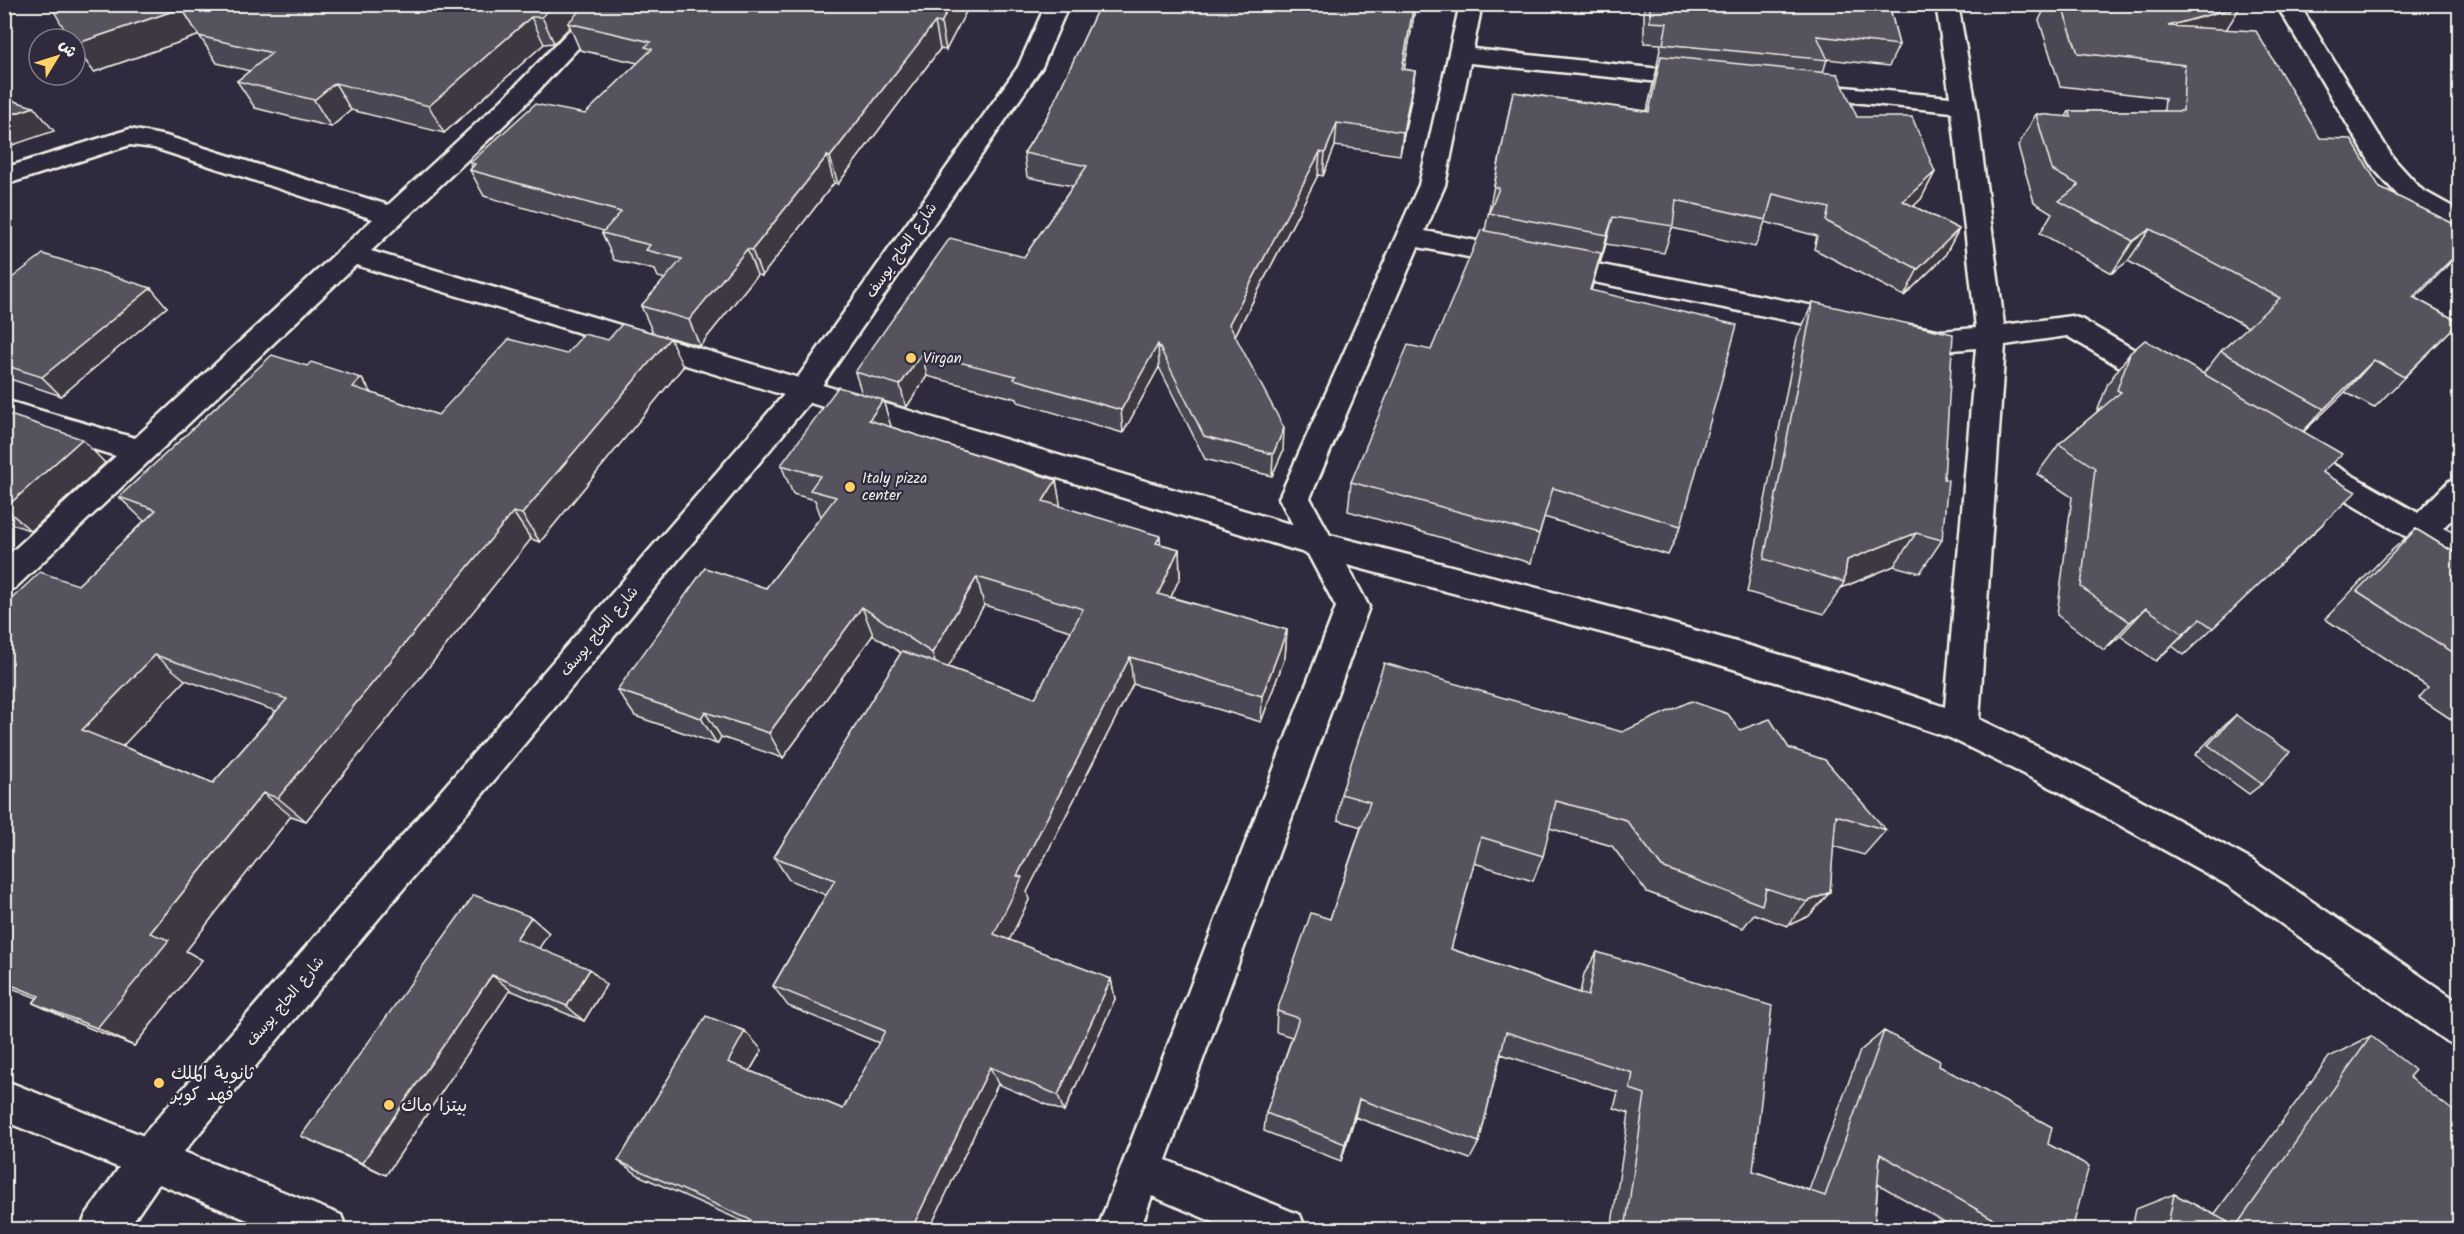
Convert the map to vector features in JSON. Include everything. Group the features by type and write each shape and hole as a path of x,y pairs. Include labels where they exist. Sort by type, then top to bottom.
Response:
{"street":[{"path":"4,579 352,255 390,215 513,103 608,4"},
{"name":"شارع الحاج يوسف","path":"101,1230 152,1157 804,390 1029,67 1058,4"},
{"path":"1118,1230 1353,607 1294,498 1432,185 1471,4"},
{"path":"1947,4 1964,106 1991,338 1961,727"},
{"path":"2287,4 2383,163 2413,196 2460,222"},
{"path":"1461,55 1718,81"},
{"path":"1777,87 1964,106"},
{"path":"4,177 130,137 157,141 390,215"},
{"path":"1410,237 1942,341 1991,338 2071,326 2194,398"},
{"path":"352,255 1319,545 1687,641 1865,694 1961,727 2075,782 2240,873 2460,1027"},
{"path":"4,411 139,451"},
{"path":"2297,458 2460,553"},
{"path":"2421,530 2460,489"},
{"path":"4,1100 152,1157 326,1230"},
{"path":"1142,1171 1285,1230"}],"building":[{"path":"50,4 554,4 542,17 531,17 429,106 335,83 314,100 237,81 272,53 199,36 182,8 87,40 87,27 63,27"},
{"path":"586,4 951,4 941,23 935,22 830,157 827,156 752,250 747,249 689,320 641,306 682,259 646,250 650,245 602,233 621,212 470,170 475,164 470,163 535,104 585,114 652,49 645,47 651,42 568,23"},
{"path":"1100,4 1414,4 1402,69 1415,71 1403,132 1337,123 1325,153 1320,152 1229,324 1284,428 1273,454 1204,436 1158,344 1121,410 1014,379 1016,376 922,353 900,385 855,372 950,238 1024,257 1087,166 1024,153 1048,115"},
{"path":"1650,4 1889,4 1899,45 1817,36 1828,60 1663,44 1667,23 1650,22"},
{"path":"2061,4 2241,4 2241,6 2168,26 2256,31 2320,138 2351,139 2380,188 2460,227 2460,251 2413,297 2459,322 2404,377 2374,360 2324,409 2221,351 2280,298 2150,229 2133,241 2059,201 2079,185 2052,170 2036,114 2071,117 2069,111 2183,111 2185,65 2078,53"},
{"path":"1661,56 1838,74 1857,117 1912,117 1935,172 1903,201 1959,229 1918,269 1826,221 1829,208 1773,194 1766,220 1676,200 1673,226 1613,217 1607,235 1489,213 1499,188 1494,187 1513,92 1649,112"},
{"path":"4,98 34,107 4,117"},
{"path":"1481,230 1601,253 1590,290 1737,325 1681,526 1553,488 1539,534 1351,482 1408,345 1431,350"},
{"path":"43,254 151,288 42,377 4,365 4,284"},
{"path":"1813,302 1953,334 1944,479 1948,480 1942,540 1916,533 1847,560 1844,582 1764,559"},
{"path":"622,324 670,338 522,514 513,512 278,798 263,793 150,933 169,940 97,1028 33,1003 39,996 4,982 4,606 40,572 78,585 156,510 119,497 272,355 307,366 311,362 361,378 353,387 438,415 509,339 566,354 584,334 608,340","holes":["155,655 287,699 213,783 82,730"]},
{"path":"2145,340 2342,454 2322,472 2356,492 2213,628 2200,619 2183,634 2146,608 2130,622 2081,587 2095,468 2059,444 2121,392 2117,390 2130,353"},
{"path":"838,387 883,400 869,420 1056,480 1043,501 1160,536 1156,543 1179,549 1158,594 1287,630 1262,696 1130,657 1017,876 1022,877 994,934 1111,979 1058,1095 990,1067 911,1230 752,1230 747,1227 751,1220 618,1161 706,1016 745,1031 728,1062 843,1109 885,1031 773,986 835,880 774,857 902,651 1035,698 1083,609 977,577 932,653 862,607 769,733 705,712 701,718 617,690 705,568 766,588 836,497 810,490 820,476 781,465"},
{"path":"4,413 82,439 5,508 4,508"},
{"path":"2416,529 2460,556 2460,657 2357,591"},
{"path":"1384,663 1622,732 1691,701 1728,714 1740,730 1770,719 1789,748 1825,760 1886,830 1836,815 1830,892 1807,902 1766,888 1762,905 1662,867 1626,820 1556,801 1543,856 1481,837 1451,949 1588,996 1597,952 1772,1006 1753,1171 1825,1196 1884,1031 1940,1061 1939,1066 2052,1127 2048,1144 2089,1166 2072,1230 2013,1230 1880,1154 1874,1230 1625,1230 1645,1094 1630,1089 1633,1073 1506,1032 1479,1142 1359,1099 1345,1144 1266,1113 1299,1018 1277,1011 1311,913 1330,919 1370,802 1341,794"},
{"path":"2236,715 2290,752 2262,784 2208,745"},
{"path":"474,895 531,917 516,939 590,969 567,1006 492,975 362,1163 301,1136"},
{"path":"2371,1036 2415,1070 2409,1077 2460,1116 2460,1230 2167,1230 2174,1194 2236,1226"}],"place":[{"name":"Virgan","path":"911,358"},
{"name":"Italy pizza center","path":"850,487"},
{"name":"ثانوية الملك فهد كوبر","path":"159,1083"},
{"name":"بيتزا ماك","path":"389,1105"}]}
